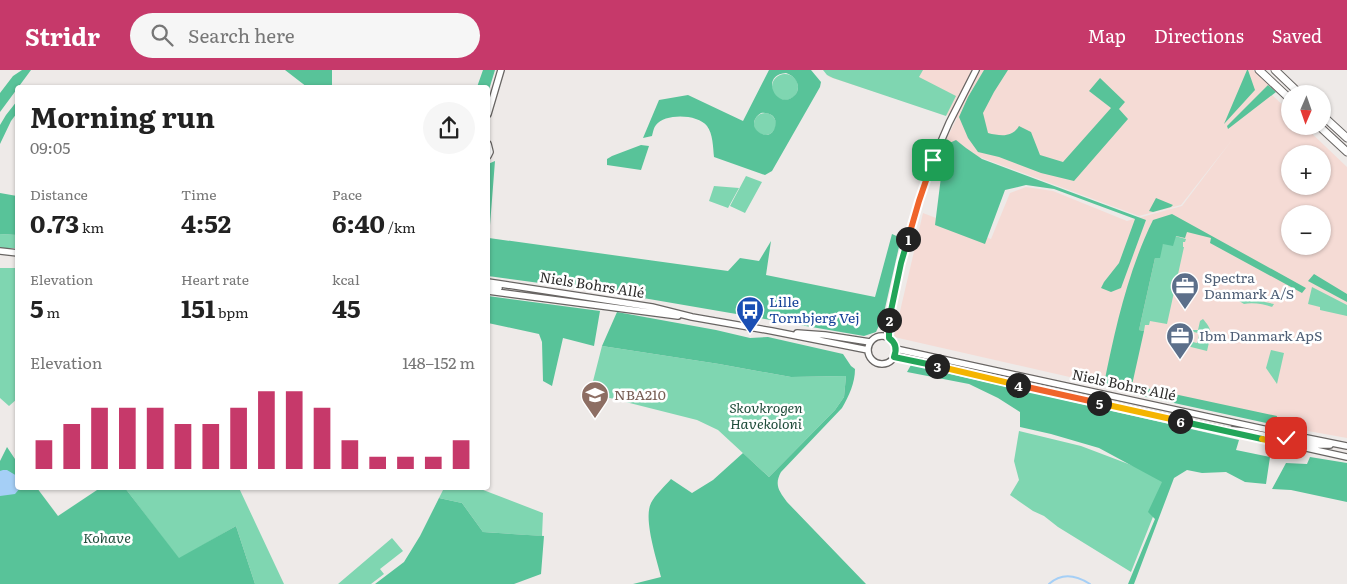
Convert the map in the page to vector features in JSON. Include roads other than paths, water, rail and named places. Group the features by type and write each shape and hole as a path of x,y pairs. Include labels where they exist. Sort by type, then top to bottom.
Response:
{"main road":[{"path":"1259,70 1281,91"},
{"path":"1275,70 1291,85"},
{"path":"1331,123 1347,138"},
{"path":"1329,135 1347,152"}],"street":[{"path":"490,107 501,70"},
{"path":"889,338 888,323 901,263 919,201 933,160 949,123 976,70"},
{"path":"0,251 15,253"},
{"path":"0,256 15,254"},
{"name":"Niels Bohrs Allé","path":"490,282 652,306 692,317"},
{"path":"490,286 509,289 518,286"},
{"name":"Niels Bohrs Allé","path":"490,291 692,317 868,350"},
{"path":"881,336 888,323"},
{"name":"Niels Bohrs Allé","path":"772,331 825,335 870,342"},
{"path":"881,336 889,338 896,348 894,357 887,363 877,363 870,357 868,350 870,342 881,336"},
{"name":"Niels Bohrs Allé","path":"896,348 1347,446"},
{"name":"Niels Bohrs Allé","path":"894,357 1347,457"},
{"path":"1214,428 1243,430 1278,438 1287,434"},
{"path":"1276,442 1286,438 1318,445 1347,446"}],"water":[{"path":"7,470 15,475 15,490 18,490 15,494 0,496 0,471"}],"waterway":[{"path":"1049,584 1064,576 1074,577 1090,584"}],"place":[{"name":"Spectra Danmark A/S","path":"1185,310"},
{"name":"Lille Tornbjerg Vej","path":"750,334"},
{"name":"Ibm Danmark ApS","path":"1180,360"},
{"name":"NBA210","path":"595,419"}],"park label":[{"name":"Skovkrogen Havekoloni","path":"766,416"},
{"name":"Kohave","path":"107,538"}]}
